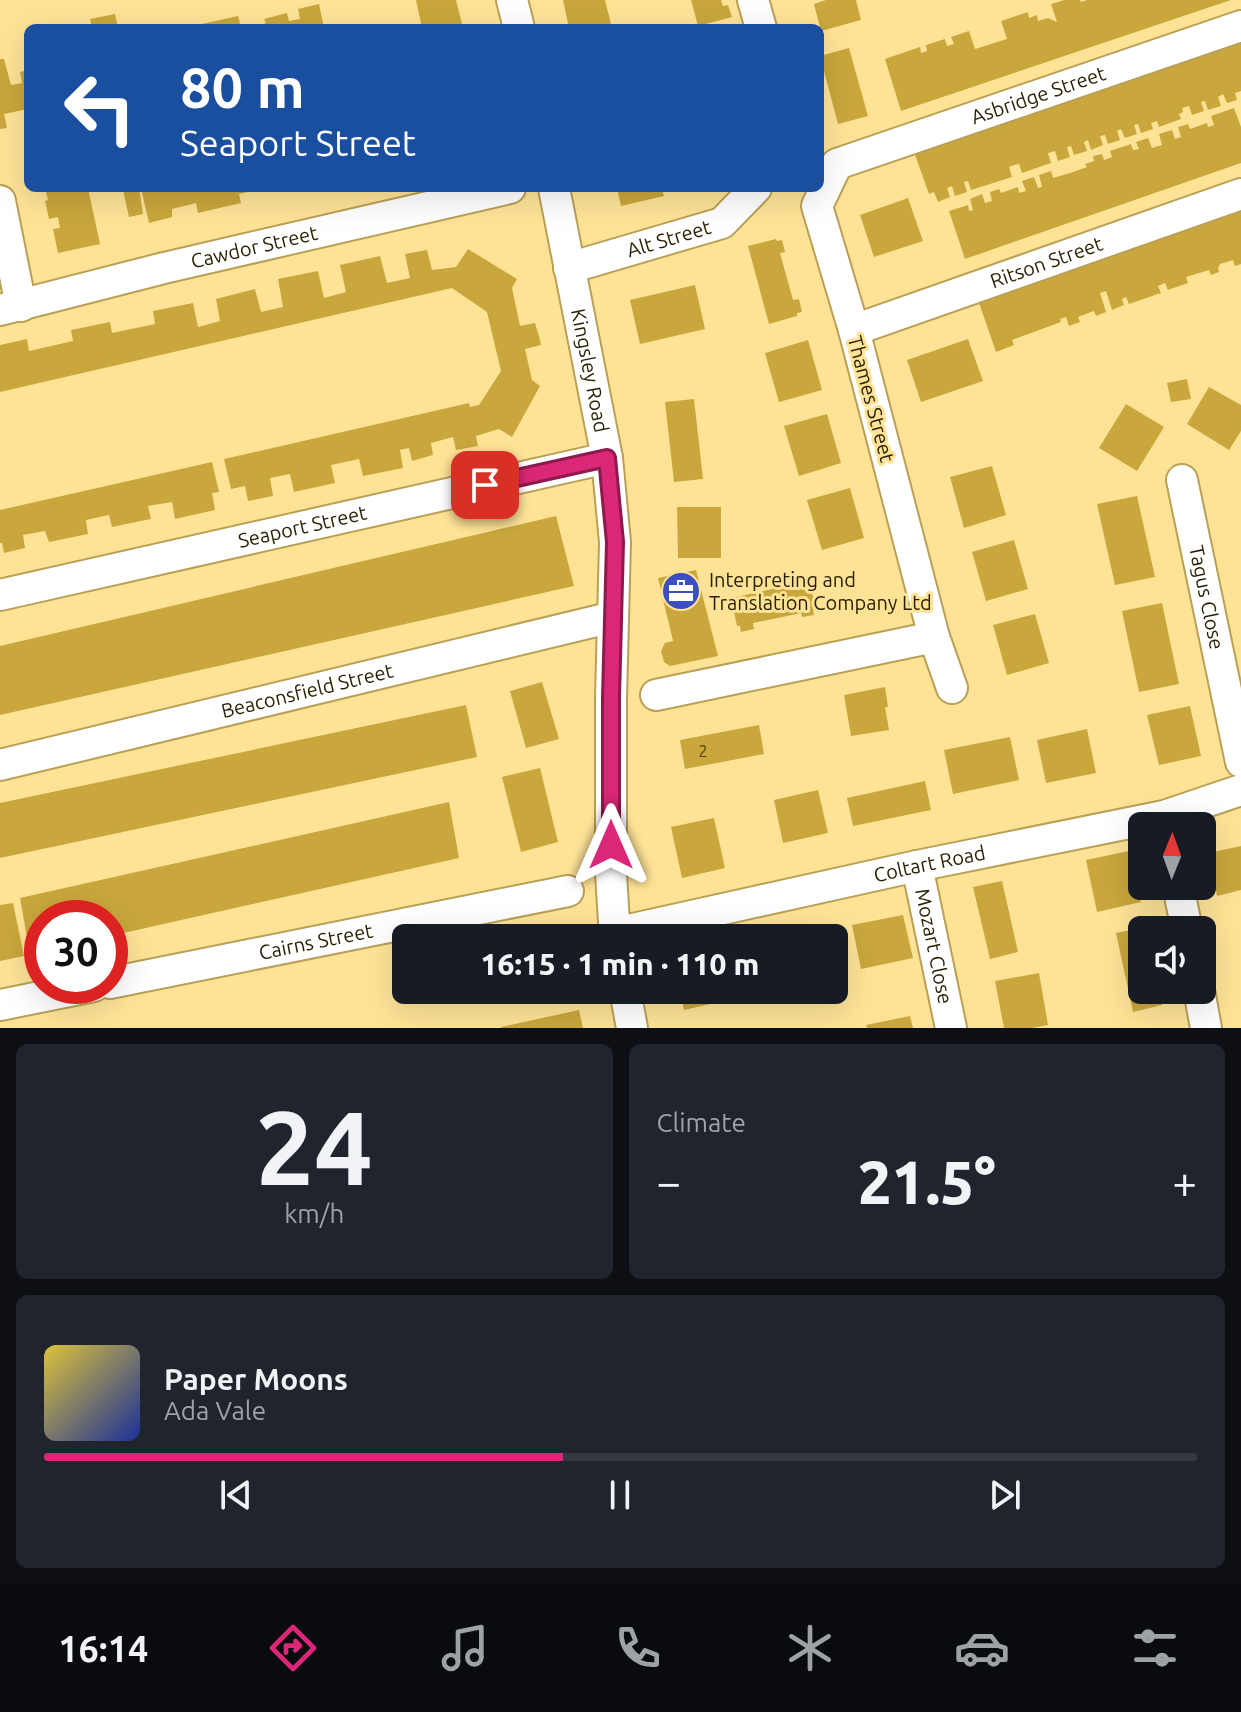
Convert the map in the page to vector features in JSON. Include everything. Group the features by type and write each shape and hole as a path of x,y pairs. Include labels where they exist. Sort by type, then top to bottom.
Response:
{"street":[{"path":"512,0 518,24"},
{"path":"753,0 760,24"},
{"name":"Asbridge Street","path":"837,164 1241,26"},
{"name":"Thames Street","path":"824,191 837,164"},
{"name":"Cawdor Street","path":"10,308 164,268 493,192"},
{"name":"Kingsley Road","path":"555,192 607,458 615,542 611,698 611,874 614,924"},
{"name":"Alt Street","path":"569,268 722,223 752,192"},
{"name":"Thames Street","path":"824,192 817,206 854,330 934,637 952,688"},
{"name":"Ritson Street","path":"854,330 1241,194"},
{"path":"0,201 10,308"},
{"name":"Seaport Street","path":"0,595 607,458"},
{"name":"Tagus Close","path":"1182,480 1241,762"},
{"name":"Beaconsfield Street","path":"0,765 613,617"},
{"path":"656,695 934,637"},
{"name":"Coltart Road","path":"1187,812 1241,790"},
{"name":"Coltart Road","path":"667,924 917,866 1128,828"},
{"name":"Mozart Close","path":"917,866 951,1028"},
{"name":"Cairns Street","path":"128,979 568,891"},
{"path":"0,1005 24,1000"},
{"path":"628,1004 632,1028"},
{"path":"1202,1004 1206,1028"}],"building":[{"path":"416,0 456,0 462,24 421,24"},
{"path":"563,0 605,0 611,24 568,24"},
{"path":"691,0 721,0 723,6 728,5 732,17 697,24"},
{"path":"826,0 856,0 861,20 824,30 814,4"},
{"path":"1064,0 1231,0 901,111 885,59 920,47 921,53 927,51 926,45 945,39 947,46 954,44 951,37 969,31 975,49 1007,39 1001,21 1028,12 1029,18 1037,15 1038,21 1048,18 1057,22 1051,4"},
{"path":"319,4 323,24 263,24 266,23 264,19 287,13 289,21 300,19 298,9"},
{"path":"115,14 117,24 91,24 90,19"},
{"path":"238,16 240,24 202,24"},
{"path":"1241,42 1241,91 1235,93 1237,100 1227,103 1223,94 1218,97 1221,106 1208,110 1205,101 1201,102 1204,111 1192,115 1189,106 1182,108 1183,112 1179,114 1181,119 1159,127 1157,121 1151,123 1153,129 1141,133 1138,124 1134,125 1137,134 1125,138 1121,129 1117,131 1120,140 1108,144 1105,135 1100,136 1103,145 1091,150 1088,140 1084,142 1087,151 1074,155 1071,146 1067,147 1070,157 1058,161 1055,151 1048,153 1051,163 1022,173 1019,164 1014,165 1009,167 1012,177 971,190 968,181 964,182 967,192 955,196 952,186 947,188 950,197 938,202 934,192 929,194 914,152"},
{"path":"849,48 868,116 838,124 824,71 824,55"},
{"path":"0,59 4,59 11,85 22,83 20,72 24,71 24,110 4,114 7,128 0,129"},
{"path":"1234,108 1241,127 1241,163 965,259 949,211 968,205 969,211 973,210 970,199 982,194 985,203 992,201 990,192 999,189 1001,193 1018,187 1019,193 1026,191 1022,181 1034,177 1038,188 1042,187 1039,175 1051,171 1053,178 1070,173 1087,167 1085,164 1094,161 1093,156 1102,154 1104,160 1112,157 1110,151 1131,144 1133,150 1139,149 1136,142 1148,138 1152,148 1162,145 1159,134 1172,130 1175,139 1181,137 1178,127 1188,124 1190,129 1207,123 1208,127 1214,125 1211,116"},
{"path":"46,192 89,192 100,244 58,253 53,229 60,228 58,217 49,219 45,201 48,200"},
{"path":"123,192 140,192 143,214 129,217"},
{"path":"142,192 247,192 239,194 241,203 198,213 196,203 172,209 172,217 149,223"},
{"path":"618,192 663,192 664,196 621,206"},
{"path":"908,198 923,241 874,257 860,215"},
{"path":"1241,208 1241,264 1235,266 1233,260 1220,264 1219,272 1211,275 1209,270 1186,277 1188,283 1168,290 1165,283 1158,286 1161,293 1129,304 1126,297 1122,299 1124,305 1112,310 1106,291 1100,293 1106,312 1096,316 1094,311 1078,317 1080,322 1069,326 1066,317 1060,319 1061,322 1012,340 1014,345 996,352 978,300"},
{"path":"782,240 785,252 780,253 793,300 799,299 802,312 769,324 748,246"},
{"path":"468,249 517,279 512,288 520,326 535,323 539,336 541,345 525,349 532,380 540,386 512,437 499,429 476,436 478,446 456,450 453,437 431,443 433,455 412,461 409,448 400,450 403,468 363,476 359,459 331,465 335,483 294,492 290,474 270,478 273,496 248,501 245,486 231,489 224,459 469,403 470,407 479,405 501,371 487,312 452,288 0,392 0,345 27,339 29,351 73,341 71,330 110,322 112,333 155,324 153,311 193,303 198,327 220,321 216,299 255,289 261,312 283,307 278,279 318,271 324,298 346,292 340,265 380,256 387,283 410,278 405,254 427,250 432,270 456,267"},
{"path":"695,285 705,329 640,344 630,300"},
{"path":"968,339 983,381 921,402 907,360"},
{"path":"808,340 822,390 779,402 765,353"},
{"path":"1187,379 1191,399 1171,402 1167,383"},
{"path":"1209,387 1241,405 1241,431 1229,450 1187,424"},
{"path":"694,399 703,479 674,482 665,402"},
{"path":"1126,404 1164,427 1137,471 1099,448"},
{"path":"827,414 841,463 799,476 784,426"},
{"path":"212,462 219,492 212,493 215,510 175,519 172,502 148,506 151,519 112,527 109,515 86,520 88,534 49,542 45,531 23,535 25,548 4,553 0,543 0,510"},
{"path":"992,466 1006,515 964,528 950,477"},
{"path":"850,488 864,538 822,550 807,500"},
{"path":"1137,496 1155,577 1115,585 1097,504"},
{"path":"677,507 721,507 721,558 678,558"},
{"path":"556,516 574,586 0,715 0,646"},
{"path":"1014,540 1028,589 986,601 972,552"},
{"path":"696,570 718,656 670,666 664,662 661,651 665,643 673,641 658,578"},
{"path":"809,581 816,609 813,610 814,615 802,617 801,613 753,623 754,629 741,632 731,598"},
{"path":"1162,603 1179,684 1139,692 1122,611"},
{"path":"1035,614 1049,663 1007,675 993,625"},
{"path":"542,682 559,739 526,748 510,691"},
{"path":"885,687 889,730 851,736 844,695"},
{"path":"466,705 477,757 0,858 0,803"},
{"path":"1190,706 1201,756 1159,765 1147,715"},
{"path":"759,725 764,754 685,769 680,740"},
{"path":"1087,729 1096,773 1046,783 1037,740"},
{"path":"1010,737 1019,780 953,794 944,750"},
{"path":"540,768 558,842 521,852 502,777"},
{"path":"925,781 931,810 853,826 847,798"},
{"path":"818,790 828,833 783,843 774,800"},
{"path":"449,802 459,858 128,932 128,900 24,900 24,920 20,898"},
{"path":"714,818 725,868 682,878 671,827"},
{"path":"1241,846 1241,890 1217,896 1216,851"},
{"path":"1128,851 1128,900 1141,902 1097,912 1086,860"},
{"path":"1002,881 1018,952 990,959 973,887"},
{"path":"13,903 24,956 0,961 0,905"},
{"path":"903,915 913,958 861,969 852,925"},
{"path":"1128,931 1128,989 1116,933"},
{"path":"1039,973 1048,1025 1004,1028 995,981"},
{"path":"683,1004 710,1004 684,1010"},
{"path":"1131,1004 1162,1004 1162,1005 1133,1012"},
{"path":"579,1010 583,1028 501,1028 501,1027"},
{"path":"910,1016 913,1028 867,1028 866,1025"}],"place":[{"name":"Interpreting and Translation Company Ltd","path":"681,591"}],"route":[{"path":"485,485 607,458 615,542 611,845"}]}
